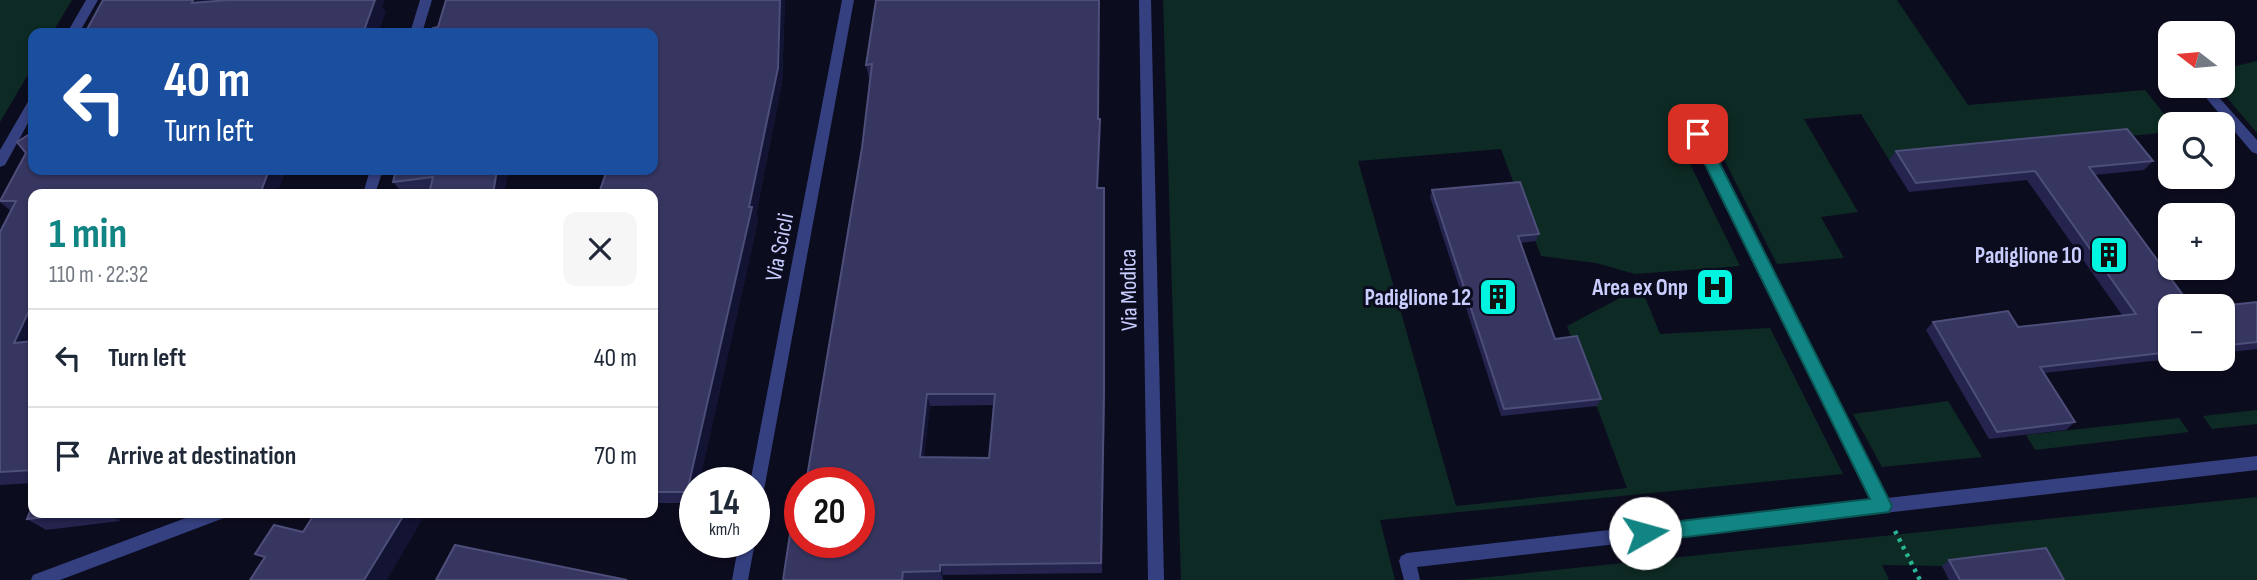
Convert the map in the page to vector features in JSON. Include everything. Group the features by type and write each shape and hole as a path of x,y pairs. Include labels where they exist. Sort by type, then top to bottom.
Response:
{"street":[{"path":"76,28 92,0"},
{"path":"418,28 426,0"},
{"name":"Via Scicli","path":"760,467 848,0"},
{"name":"Via Modica","path":"1144,0 1156,580"},
{"path":"2213,98 2257,149"},
{"path":"0,162 28,112"},
{"path":"1698,134 1883,506"},
{"path":"1412,580 1407,561 2257,463"},
{"path":"39,580 205,518"},
{"path":"740,580 744,558"}],"path":[{"path":"1883,506 1920,580"}],"green space":[{"path":"0,0 72,0 55,28 28,28 28,74 0,122"},
{"path":"1163,0 1897,0 1968,105 2145,90 2162,112 2158,112 2158,133 1889,160 1861,114 1804,119 1858,212 1821,217 1844,258 1777,264 1705,122 1671,125 1740,266 1635,274 1596,263 1541,256 1501,149 1358,161 1456,506 1627,488 1567,326 1620,298 1645,297 1660,334 1770,328 1843,474 1380,520 1395,580 1181,580"},
{"path":"2257,61 2257,133 2227,98 2235,98 2235,66"},
{"path":"1948,401 1982,457 1882,467 1853,414"},
{"path":"2257,410 2257,424 2212,429 2203,416"},
{"path":"2179,418 2189,432 2035,450 2026,435"},
{"path":"2257,497 2257,580 2053,580 1942,566 1882,565 1889,580 1460,580"}],"building":[{"path":"103,0 193,0 192,3 228,0 375,0 365,28 88,28"},
{"path":"446,0 780,0 778,68 749,207 752,207 693,467 679,467 679,492 658,492 658,189 600,189 605,175 658,175 658,28 433,28 438,27"},
{"path":"876,0 1099,0 1100,119 1097,188 1104,188 1101,563 940,565 940,571 903,572 902,580 783,580 786,558 875,558 875,467 809,467 862,148 872,64 866,65","holes":["927,394 995,394 989,458 920,457"]},
{"path":"2127,129 2153,161 2089,167 2158,261 2158,280 2172,280 2182,294 2158,294 2158,353 2040,367 2075,422 1997,432 1933,322 2008,311 2018,327 2136,314 2035,171 1916,183 1896,151"},
{"path":"28,135 28,175 267,175 262,189 28,189 28,313 14,343 28,342 28,470 0,472 0,232 16,201 0,201 26,153 17,142"},
{"path":"395,175 496,175 494,189 430,189 433,177 393,182"},
{"name":"Padiglione 12","path":"1520,182 1539,234 1518,236 1555,339 1577,336 1601,399 1504,409 1432,190"},
{"path":"2257,302 2257,342 2235,345 2235,304"},
{"path":"312,518 402,518 364,580 250,580 265,557 255,554 274,525 303,532"},
{"path":"455,545 627,580 436,580"},
{"path":"2046,548 2064,580 1960,580 1949,560"}],"place":[{"name":"Padiglione 10","path":"2109,255"},
{"name":"Area ex Onp","path":"1715,287"},
{"name":"Padiglione 12","path":"1498,297"}],"route":[{"path":"1645,533 1883,506 1698,134"}]}
